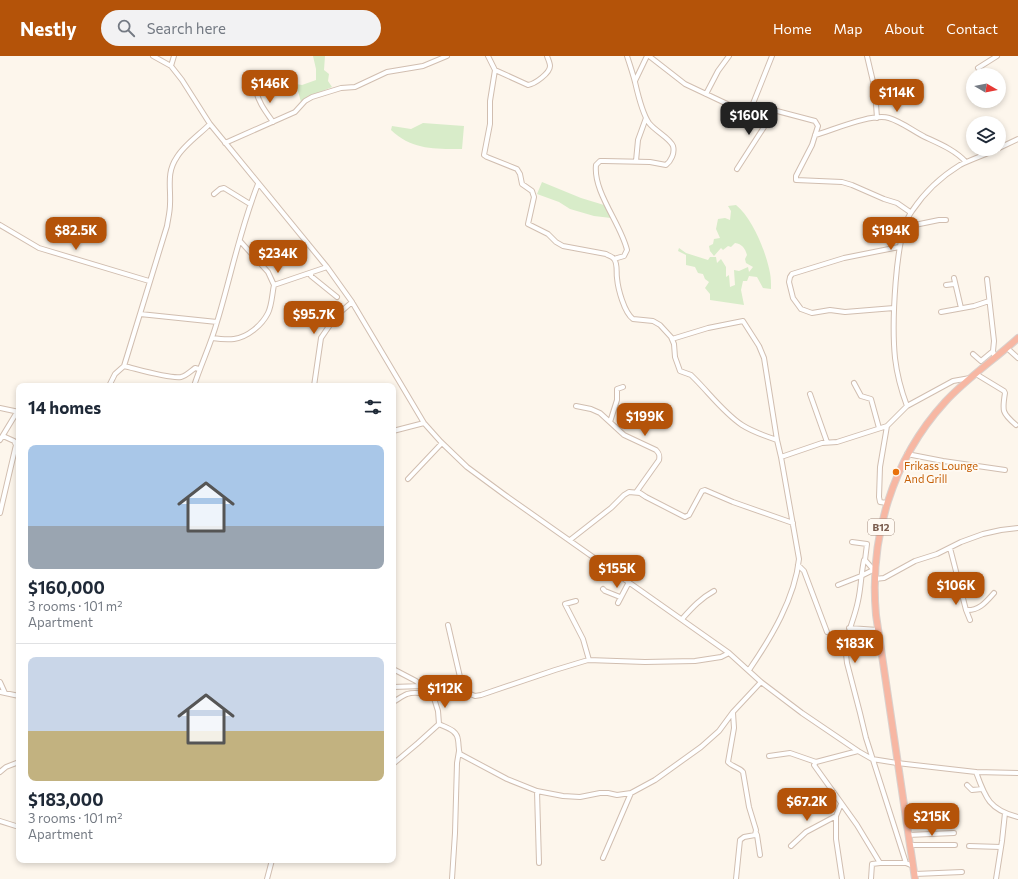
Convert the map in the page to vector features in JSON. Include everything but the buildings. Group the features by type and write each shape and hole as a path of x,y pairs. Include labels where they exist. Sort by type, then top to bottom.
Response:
{"highway":[{"name":"B12","path":"915,877 874,600 875,568 880,535 891,490 907,454 945,402 1018,338"}],"street":[{"path":"153,56 171,66 182,80 210,124 327,267 352,302 424,423 467,467 729,653 761,682 802,713 872,759 976,772 1018,772"},
{"path":"171,66 174,56"},
{"path":"225,143 295,112 305,101 312,97 341,88 355,87 387,72 423,66 447,56"},
{"path":"488,56 495,70 490,101 490,124 484,155 517,169 520,174 522,184 532,191 534,197 528,221 530,226 548,234 556,242 563,246 606,254 614,259 618,288 630,317 633,319 653,321 660,325 672,339 675,357 680,371 695,379 732,417 759,434 777,440"},
{"path":"495,70 528,85 536,83 549,70 550,64 547,56"},
{"path":"614,259 624,256 627,250 604,198 598,179 596,164 600,161 650,162 666,165 669,163 674,151 672,145 666,138 657,132 646,118 627,56"},
{"path":"635,81 648,56 685,84 740,110 744,111 752,106 758,106 816,121 818,126 812,145 796,176 796,180 842,182 897,203 910,212"},
{"path":"706,94 718,71 729,56"},
{"path":"752,106 772,56"},
{"path":"867,56 875,90 877,118"},
{"path":"978,68 997,56"},
{"path":"256,90 262,107 273,122"},
{"path":"737,169 775,110"},
{"path":"636,162 638,140 646,118"},
{"path":"815,135 860,121 888,118 959,155 966,162"},
{"path":"111,383 116,374 124,366 167,226 170,206 169,183 171,169 176,157 181,151 210,124"},
{"path":"1006,144 1018,139"},
{"path":"907,406 899,383 895,358 894,308 900,247 905,227 910,212 938,182 947,174 966,162 980,156"},
{"path":"195,383 212,338 250,204 258,184"},
{"path":"214,194 220,189 224,188 250,204"},
{"path":"905,227 946,220"},
{"path":"0,226 40,248 149,281"},
{"path":"212,338 233,339 246,335 259,325 268,312 274,285 268,272 240,240"},
{"path":"894,308 845,312 830,310 812,312 801,309 793,298 789,282 792,274 844,258 900,247"},
{"path":"274,285 327,267"},
{"path":"311,273 312,276 337,297"},
{"path":"954,278 954,284 961,308"},
{"path":"987,279 994,341 993,351 995,358"},
{"path":"946,285 954,284"},
{"path":"941,312 989,301"},
{"path":"314,383 321,338 336,316 352,302"},
{"path":"140,314 217,322"},
{"path":"672,339 708,328 743,321 759,346 764,358 777,440 799,559 793,588 774,630 749,670"},
{"path":"1007,348 1018,358"},
{"path":"973,354 980,361 993,351"},
{"path":"124,366 181,377 195,368 199,369"},
{"path":"976,374 1004,391 1005,393 1002,409 1006,417 1016,425"},
{"path":"781,457 827,442 837,442 887,426 907,406 953,381 971,378"},
{"path":"854,383 860,396 871,399 878,428"},
{"path":"610,422 617,400 617,389 623,387"},
{"path":"810,394 827,442"},
{"path":"576,406 600,413 624,435 656,450 660,456 659,460 637,491"},
{"path":"0,408 16,412"},
{"path":"0,513 16,445 14,442 2,438 16,415"},
{"path":"396,430 424,423"},
{"path":"887,426 880,467 879,497 880,502 887,503"},
{"path":"408,479 442,443"},
{"path":"907,454 1005,470"},
{"path":"570,540 611,508 624,495 629,492 637,491 685,517 689,515 702,491 705,490 733,502 793,523"},
{"path":"875,579 884,578 915,561 983,534 1018,528"},
{"path":"852,542 867,544 865,560 863,561 858,602 846,641 845,651 847,663 872,759 906,863"},
{"path":"950,548 970,620"},
{"path":"865,560 869,566 875,568"},
{"path":"798,565 804,571 827,632"},
{"path":"838,585 862,576 875,568"},
{"path":"618,602 629,582"},
{"path":"603,588 605,592 620,597"},
{"path":"682,619 706,595 714,591"},
{"path":"966,610 977,609 994,593"},
{"path":"576,601 565,604 583,639 589,660"},
{"path":"448,625 464,690"},
{"path":"849,628 878,630"},
{"path":"396,700 407,694 424,693 442,695 464,690 475,696 481,695 589,660 645,662 696,661 721,657 729,653"},
{"path":"396,671 416,681 433,695 438,711 439,724"},
{"path":"0,682 2,693 16,695"},
{"path":"459,750 460,754 507,779 537,791 563,796 580,797 600,793 617,795 631,793 655,780 701,747 719,731 733,712 761,682"},
{"path":"396,687 422,686"},
{"path":"733,712 734,728 728,762 730,765 741,769 744,775 749,807 756,833 758,835 760,855"},
{"path":"439,724 455,732 457,735 459,750 457,763 452,879"},
{"path":"396,761 439,724"},
{"path":"769,756 781,753 790,753 816,762 858,751"},
{"path":"816,762 814,763 815,767 857,825 880,862"},
{"path":"0,772 6,767 16,763"},
{"path":"976,772 988,800 1005,813 1018,817"},
{"path":"967,785 972,790 982,789"},
{"path":"537,791 539,864"},
{"path":"603,858 631,793"},
{"path":"841,804 836,816 836,840 842,879"},
{"path":"996,879 1002,847 1005,813"},
{"path":"791,846 806,832 836,816"},
{"path":"0,821 16,826"},
{"path":"736,879 740,840 744,837 753,836 756,833"},
{"path":"908,835 954,833"},
{"path":"910,845 955,845"},
{"path":"969,846 1002,847"},
{"path":"871,879 872,864 880,862 906,863 913,866"},
{"path":"267,879 271,863"},
{"path":"915,877 962,872"}],"green space":[{"path":"313,56 325,56 324,70 329,74 328,81 332,87 306,98 301,102 296,84 302,85 316,80 316,69"},
{"path":"423,123 464,126 462,149 442,149 416,145 399,137 391,130 392,126 411,129"},
{"path":"542,182 581,198 604,205 611,218 594,216 570,209 559,202 537,194"},
{"path":"736,205 748,219 758,236 765,255 771,279 771,289 763,288 757,277 749,276 747,281 743,281 741,290 744,305 710,300 710,294 705,288 709,282 705,279 703,274 698,273 695,267 686,265 686,255 678,251 679,248 686,253 708,260 710,257 716,257 717,263 721,259 726,267 726,277 729,275 730,287 735,285 734,270 739,271 748,267 749,272 753,267 746,263 745,259 747,255 744,248 740,244 735,243 731,247 728,246 723,250 721,248 714,256 710,251 709,246 713,244 714,239 720,238 716,229 718,219 725,218 730,220 731,211 728,206"}],"place":[{"name":"Frikass Lounge And Grill","path":"896,472"}]}
